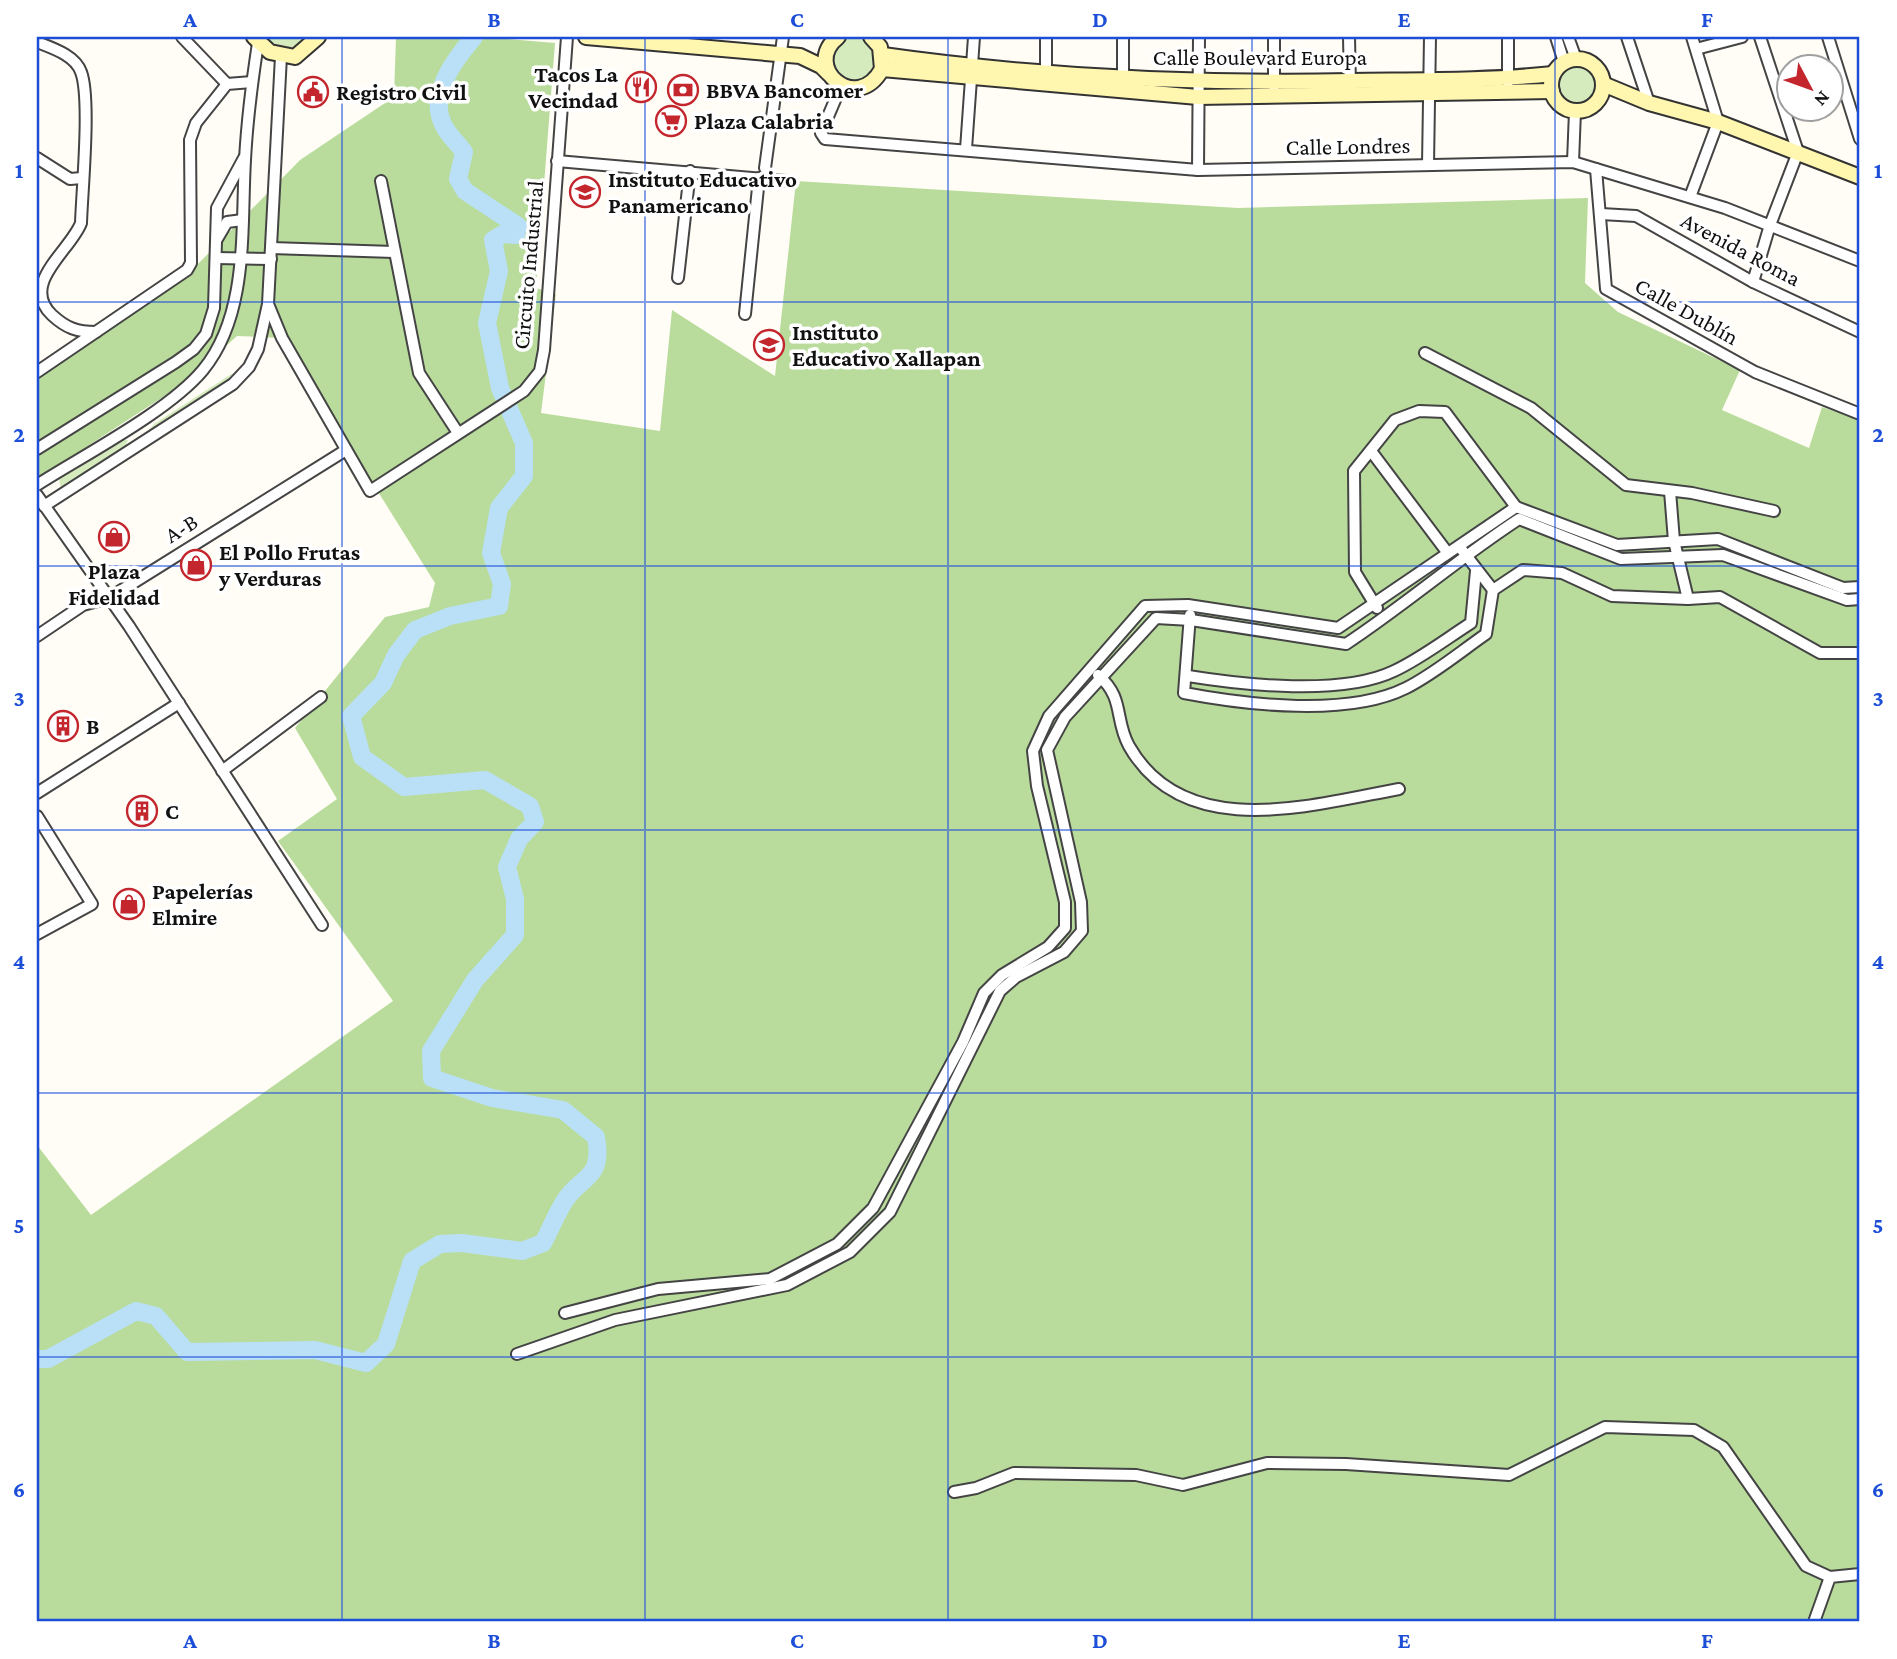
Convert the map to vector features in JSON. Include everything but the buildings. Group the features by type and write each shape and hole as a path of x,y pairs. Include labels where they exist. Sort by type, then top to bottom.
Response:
{"main road":[{"path":"256,40 281,56 295,57 318,37"},
{"path":"586,37 800,57 821,66 841,86 861,88 877,78 882,62 872,37"},
{"path":"800,57 833,42"},
{"path":"829,74 826,65 833,42"},
{"path":"1570,61 1597,69 1602,88 1591,106 1575,110 1560,104 1552,91 1553,74 1570,61"},
{"name":"Calle Boulevard Europa","path":"882,62 1198,90 1508,84 1552,91"},
{"name":"Calle Boulevard Europa","path":"1508,84 1553,74"},
{"path":"1602,88 1718,122 1860,177"}],"street":[{"path":"182,37 227,84"},
{"name":"Circuito Industrial","path":"346,450 370,491 524,391 540,371 544,350 567,37"},
{"path":"745,314 762,173 783,37"},
{"path":"966,149 974,70 974,37"},
{"path":"1046,37 1046,78"},
{"path":"1123,37 1123,84"},
{"path":"1198,170 1199,37"},
{"path":"1274,37 1274,88"},
{"path":"1349,37 1350,87"},
{"path":"1428,165 1430,37"},
{"path":"1508,37 1508,84"},
{"path":"1556,37 1570,61"},
{"path":"1569,37 1570,61"},
{"path":"1627,37 1649,103"},
{"path":"1690,197 1718,122 1692,37"},
{"path":"1696,50 1742,37"},
{"path":"1753,282 1770,225 1798,152 1760,37"},
{"path":"1828,37 1860,139"},
{"path":"37,485 179,394 216,352 230,321 239,257 256,40"},
{"path":"37,43 72,60 81,72 81,223 76,236 57,256 44,276 42,298 48,311 62,325 77,332 96,332"},
{"path":"44,506 233,384 249,367 258,349 268,304 281,56"},
{"path":"37,372 187,270 191,263 190,139 195,123 227,84 252,82"},
{"name":"Calle Londres","path":"841,86 822,137 1198,170 1573,162 1690,197 1860,261"},
{"path":"1573,162 1575,110"},
{"path":"37,449 194,349 206,334 214,308 217,208 245,157"},
{"path":"37,158 71,179 82,178"},
{"path":"557,162 762,173 787,181"},
{"name":"Calle Dublín","path":"1596,169 1605,289 1755,372 1860,414"},
{"path":"678,278 690,171"},
{"path":"381,181 419,373 458,433"},
{"name":"Avenida Roma","path":"1601,214 1636,216 1753,282 1860,331"},
{"path":"216,242 228,222 243,220"},
{"path":"216,258 271,253 394,252"},
{"path":"268,304 282,338 346,450"},
{"path":"1425,353 1531,408 1626,485 1692,493 1774,511"},
{"path":"1385,618 1356,572 1354,471 1395,420 1419,411 1444,412 1516,507 1617,545 1718,539 1843,588 1860,587"},
{"name":"A-B","path":"37,636 83,605 109,598 346,450"},
{"path":"1371,450 1447,552"},
{"path":"1670,491 1674,541 1688,599"},
{"path":"37,495 179,703 322,925"},
{"path":"517,1354 615,1320 787,1285 850,1252 890,1212 1000,992 1016,977 1064,952 1082,931 1081,902 1047,750 1065,717 1156,618 1191,620 1346,644 1385,618 1461,550 1516,507"},
{"path":"565,1313 658,1289 770,1279 837,1244 873,1208 963,1042 984,993 1002,975 1048,947 1065,928 1065,902 1037,786 1033,751 1049,716 1145,606 1188,605 1339,628 1447,552 1461,550 1518,519 1621,559 1723,555 1847,600 1860,599"},
{"path":"1461,550 1493,590"},
{"path":"1188,605 1191,620 1188,676 1184,693 1241,704 1363,704 1406,688 1486,634 1493,590 1523,570 1562,573 1612,596 1688,599 1720,597 1820,653 1860,653"},
{"path":"1188,676 1242,685 1357,684 1394,671 1471,623 1476,571"},
{"path":"1090,668 1114,689 1129,746 1147,769 1179,796 1216,807 1273,811 1399,789"},
{"path":"222,771 321,697"},
{"path":"37,793 179,703"},
{"path":"37,816 92,904 37,934"},
{"path":"954,1492 976,1488 1014,1473 1136,1475 1183,1485 1267,1463 1346,1464 1509,1475 1605,1427 1694,1430 1723,1447 1805,1566 1830,1577 1860,1573"},
{"path":"1814,1622 1830,1577"}],"green space":[{"path":"265,37 315,37 303,44 284,47"},
{"path":"396,37 484,37 555,43 536,288 556,294 541,413 660,431 672,310 775,376 796,181 1238,208 1588,198 1585,283 1618,312 1740,370 1722,410 1809,448 1822,407 1860,420 1860,1622 37,1622 37,1145 91,1215 393,1001 278,841 337,799 295,728 385,617 429,607 435,583 282,338 237,336 186,382 37,479 37,373 197,265 300,160 394,97"},
{"path":"854,38 870,44 876,60 870,76 854,82 838,76 832,60 838,44"},
{"path":"1577,65 1590,71 1596,84 1590,97 1577,103 1564,97 1558,84 1564,71"},
{"path":"233,373 224,384 141,440 154,424"},
{"path":"118,440 128,440 124,450 65,487 60,486 59,477"}],"waterway":[{"path":"37,1359 48,1359 136,1311 156,1316 187,1352 315,1350 366,1363 386,1344 412,1261 440,1244 462,1243 522,1251 543,1243 564,1202 594,1170 597,1162 596,1137 563,1110 492,1098 432,1078 431,1051 475,980 515,935 515,899 507,867 519,839 535,822 530,806 485,780 404,787 362,757 351,716 383,683 396,655 415,630 450,616 499,606 502,584 491,553 499,508 524,476 524,443 500,388 487,323 499,271 493,240 503,234 516,235 518,226 465,191 458,179 464,152 446,129 440,114 439,102 446,78 474,37"}],"place":[{"name":"Tacos La Vecindad","path":"641,87"},
{"name":"BBVA Bancomer","path":"683,90"},
{"name":"Registro Civil","path":"313,92"},
{"name":"Plaza Calabria","path":"671,121"},
{"name":"Instituto Educativo Panamericano","path":"585,192"},
{"name":"Instituto Educativo Xallapan","path":"769,345"},
{"name":"Plaza Fidelidad","path":"114,537"},
{"name":"El Pollo Frutas y Verduras","path":"196,565"},
{"name":"B","path":"63,726"},
{"name":"C","path":"142,811"},
{"name":"Papelerías Elmire","path":"129,904"}]}
